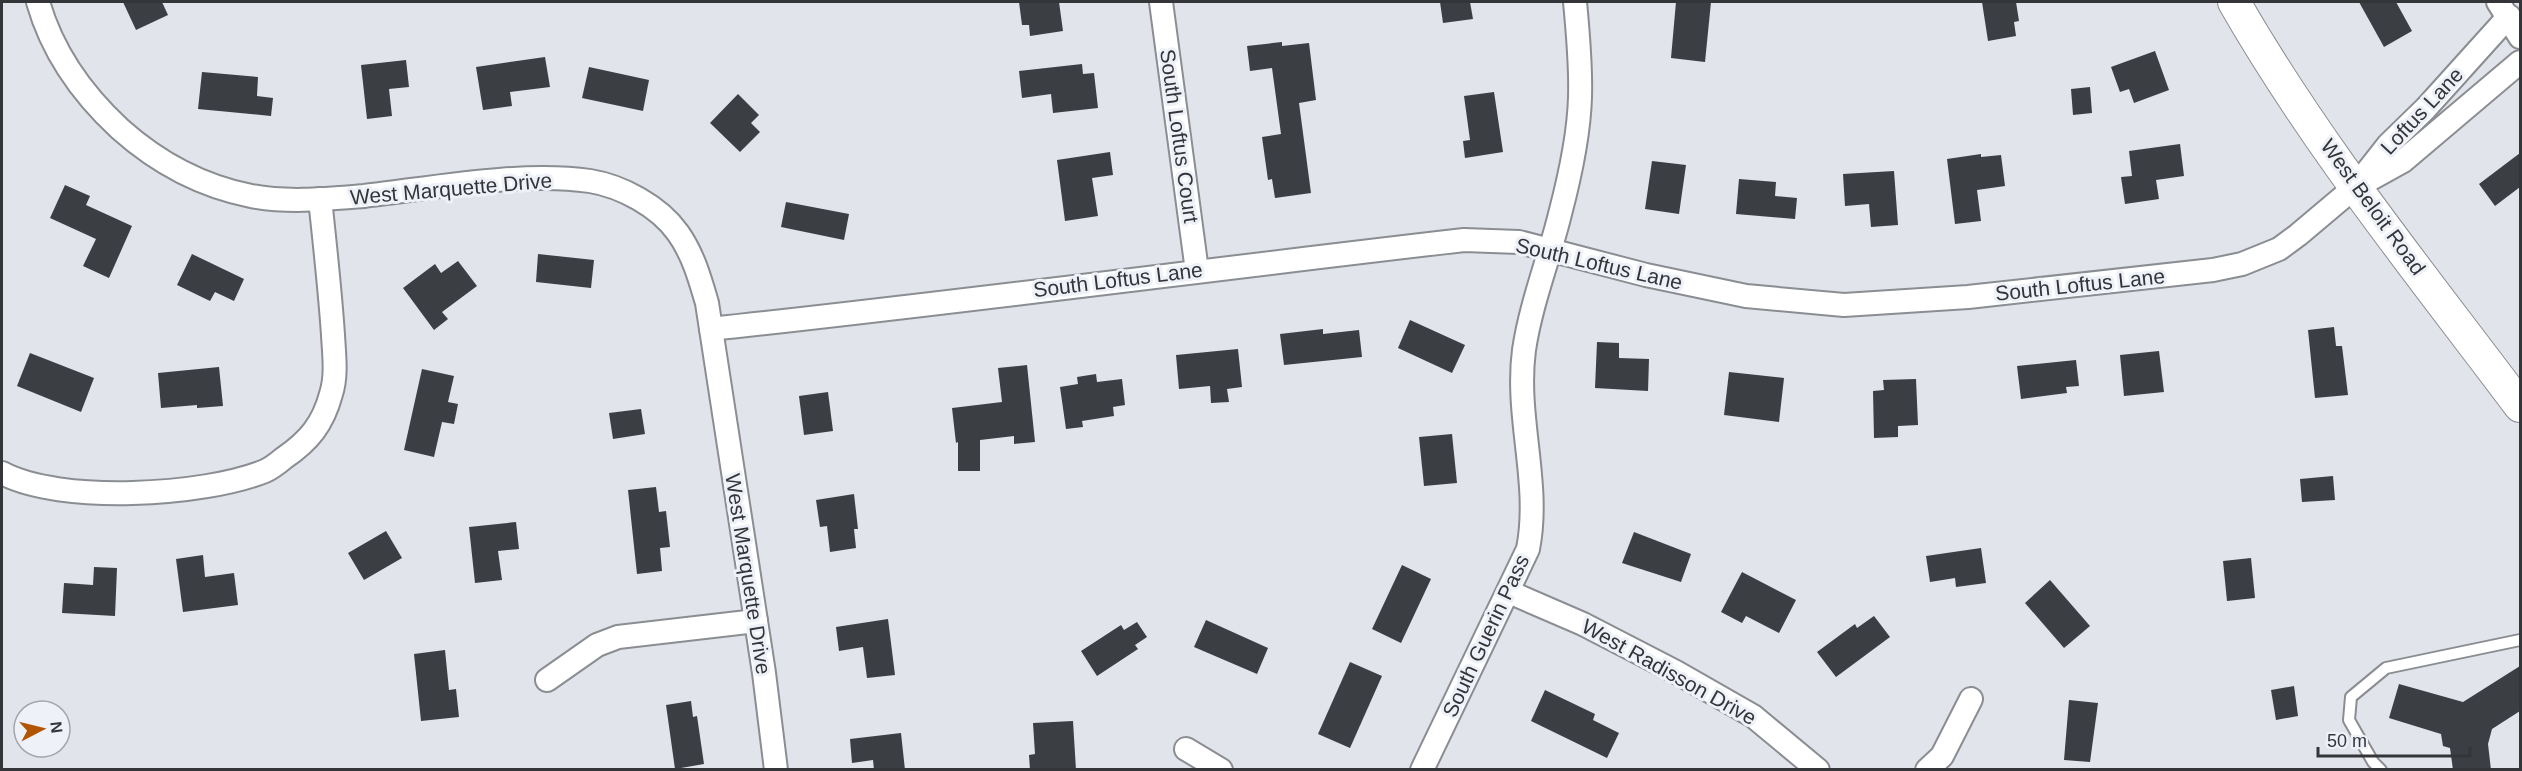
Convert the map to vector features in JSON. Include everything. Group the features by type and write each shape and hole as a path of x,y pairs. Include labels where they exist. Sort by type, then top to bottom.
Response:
{"main road":[{"name":"West Beloit Road","path":"2234,2 2277,74 2355,187 2520,406"}],"street":[{"name":"West Marquette Drive","path":"38,2 45,27 72,75 102,113 138,145 182,174 216,187 253,196 320,199 549,178 591,181 621,190 656,211 677,232 697,268 707,303 756,621 776,770"},
{"name":"South Loftus Court","path":"1161,2 1197,271"},
{"name":"South Guerin Pass","path":"1422,770 1528,549 1532,528 1532,503 1521,388 1524,349 1538,285 1550,250 1574,149 1580,99 1575,2"},
{"path":"2504,9 2520,37"},
{"name":"Loftus Lane","path":"2355,187 2388,145 2426,108 2504,9"},
{"name":"Loftus Lane","path":"2355,187 2403,161 2520,62"},
{"name":"South Loftus Lane","path":"711,329 855,314 1464,240 1519,242 1646,275 1746,297 1844,305 1901,303 2189,273 2242,264 2278,249 2355,187"},
{"path":"2,473 48,489 112,494 172,490 226,482 266,471 304,445 322,420 332,392 334,359 331,302 320,199"},
{"name":"West Radisson Drive","path":"1509,592 1583,624 1676,672 1753,716 1818,770"},
{"path":"547,680 597,645 618,637 756,621"},
{"path":"1927,770 1942,756 1971,699"},
{"path":"1186,749 1221,770"}],"lane":[{"path":"2381,770 2373,762 2349,720 2351,697 2386,668 2520,640"}],"building":[{"path":"123,2 162,2 168,15 136,30"},
{"path":"1019,2 1059,2 1063,31 1030,36 1029,25 1022,25"},
{"path":"1440,2 1470,2 1473,19 1443,23"},
{"path":"1676,2 1711,2 1705,62 1671,58"},
{"path":"1982,2 2016,2 2019,21 2014,22 2016,36 1988,41"},
{"path":"2359,2 2396,2 2412,31 2384,47"},
{"path":"1282,42 1282,46 1309,43 1316,100 1299,103 1311,193 1275,198 1272,179 1268,180 1262,137 1281,134 1272,68 1250,71 1247,46"},
{"path":"2155,51 2169,90 2134,103 2129,89 2120,92 2111,67"},
{"path":"545,57 550,87 510,92 512,106 483,110 476,67"},
{"path":"406,60 409,87 389,89 392,116 367,119 361,65"},
{"path":"1082,64 1083,74 1094,73 1098,108 1053,113 1051,94 1022,98 1019,71"},
{"path":"589,67 649,80 643,111 582,98"},
{"path":"202,72 258,77 257,96 273,98 271,116 198,109"},
{"path":"2090,87 2092,113 2073,115 2071,89"},
{"path":"1494,92 1503,152 1465,158 1463,141 1470,140 1464,96"},
{"path":"738,94 759,115 751,123 760,132 740,152 710,123"},
{"path":"2180,144 2184,176 2156,180 2159,199 2125,204 2121,177 2132,176 2129,151"},
{"path":"1110,152 1113,175 1092,178 1098,216 1065,221 1057,160"},
{"path":"2520,153 2520,187 2495,206 2479,184"},
{"path":"1981,154 1981,157 2001,155 2005,186 1977,190 1981,221 1955,224 1947,159"},
{"path":"1652,161 1686,165 1679,214 1645,209"},
{"path":"1894,171 1898,225 1871,227 1869,204 1845,206 1843,174"},
{"path":"1739,179 1776,182 1775,196 1797,198 1795,219 1736,214"},
{"path":"65,185 90,196 86,205 132,226 109,278 83,266 96,239 50,218"},
{"path":"786,202 849,214 844,240 781,227"},
{"path":"192,254 244,279 234,301 215,292 210,301 177,285"},
{"path":"538,254 594,260 591,288 536,282"},
{"path":"458,261 477,286 442,312 448,319 434,330 403,288 435,264 441,273"},
{"path":"1410,320 1465,345 1452,373 1398,348"},
{"path":"2334,327 2336,346 2342,346 2348,395 2315,398 2308,330"},
{"path":"1323,329 1323,334 1359,330 1362,357 1284,365 1280,334"},
{"path":"1597,342 1619,343 1619,358 1649,359 1648,391 1595,388"},
{"path":"1238,349 1242,387 1227,389 1229,402 1211,403 1210,386 1179,389 1176,355"},
{"path":"2159,351 2164,392 2124,396 2120,355"},
{"path":"30,353 94,378 81,412 17,386"},
{"path":"2076,360 2079,386 2066,387 2067,393 2021,399 2017,366"},
{"path":"1027,365 1035,442 1014,444 1014,436 980,440 980,471 958,471 958,442 956,443 952,408 1002,402 998,368"},
{"path":"219,367 223,406 197,408 197,405 161,408 158,373"},
{"path":"422,369 454,376 448,402 458,404 454,424 442,422 434,457 404,450"},
{"path":"1729,372 1784,378 1779,422 1724,415"},
{"path":"1096,374 1097,382 1122,379 1125,405 1113,407 1114,416 1082,421 1083,427 1066,429 1060,387 1078,384 1077,377"},
{"path":"1916,379 1918,425 1898,426 1898,437 1874,438 1873,391 1884,390 1883,380"},
{"path":"828,392 833,431 804,435 799,396"},
{"path":"641,409 645,434 613,439 609,413"},
{"path":"1452,434 1457,483 1424,486 1419,437"},
{"path":"2333,476 2335,500 2302,502 2300,479"},
{"path":"656,487 659,512 666,511 670,547 660,548 662,571 637,574 628,490"},
{"path":"854,494 858,529 854,529 856,548 830,552 827,526 820,527 816,500"},
{"path":"516,522 519,549 498,551 502,580 475,583 469,527"},
{"path":"386,531 402,558 364,580 348,553"},
{"path":"1634,532 1691,554 1681,582 1622,563"},
{"path":"1981,548 1986,583 1956,587 1955,578 1930,582 1926,556"},
{"path":"203,555 205,577 234,573 238,605 183,612 176,559"},
{"path":"2251,558 2255,598 2227,601 2223,561"},
{"path":"1402,565 1431,579 1401,643 1372,629"},
{"path":"94,567 117,568 115,616 62,613 64,583 93,585"},
{"path":"1742,572 1796,600 1779,633 1746,616 1742,623 1721,612"},
{"path":"2050,580 2090,626 2064,648 2025,603"},
{"path":"1874,616 1890,637 1836,677 1817,652 1855,624 1857,628"},
{"path":"888,619 895,675 867,678 863,647 839,651 836,627"},
{"path":"1206,620 1268,648 1257,674 1194,647"},
{"path":"1137,622 1147,637 1135,645 1138,649 1097,676 1081,651 1121,625 1124,630"},
{"path":"445,650 449,690 456,689 459,717 421,721 414,654"},
{"path":"1350,662 1382,676 1350,748 1318,734"},
{"path":"2520,666 2520,711 2492,729 2488,744 2491,770 2453,770 2450,748 2443,746 2441,734 2389,718 2399,684 2463,702"},
{"path":"2294,686 2298,716 2276,720 2271,690"},
{"path":"1545,690 1595,714 1593,720 1619,733 1607,758 1531,721"},
{"path":"2069,700 2098,703 2090,762 2064,760"},
{"path":"691,701 693,717 697,716 704,764 675,769 666,705"},
{"path":"1073,721 1076,770 1030,770 1029,755 1035,754 1033,723"},
{"path":"901,733 905,770 874,770 873,760 852,763 850,739"}]}
